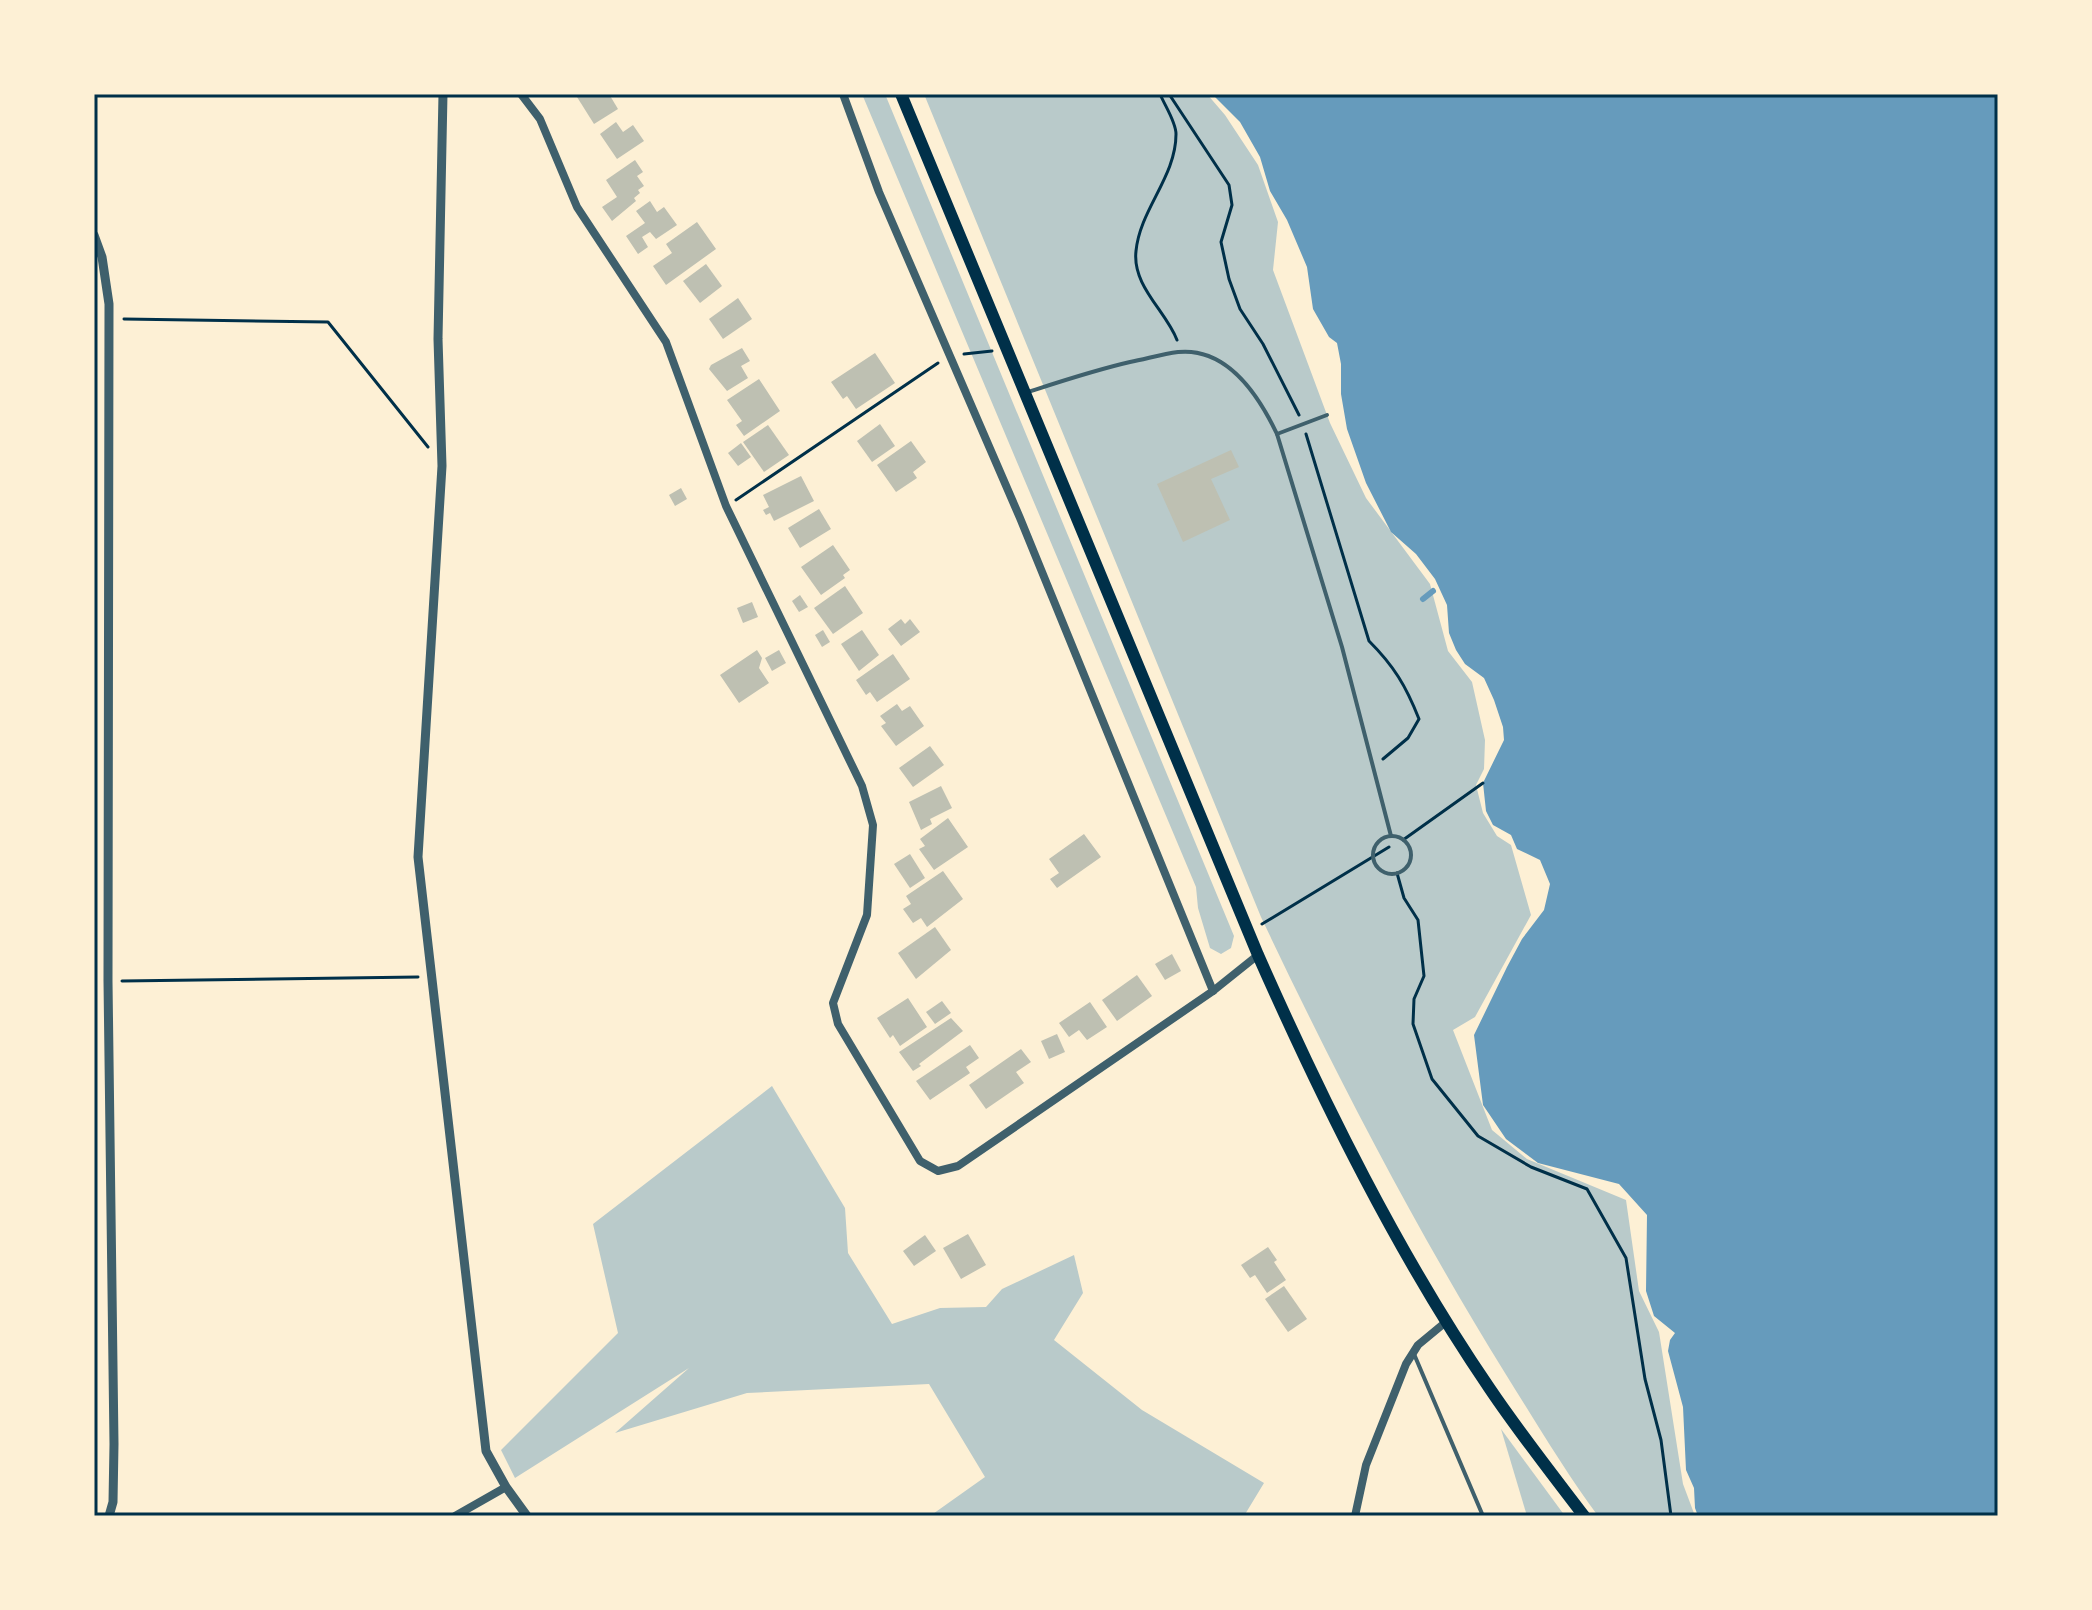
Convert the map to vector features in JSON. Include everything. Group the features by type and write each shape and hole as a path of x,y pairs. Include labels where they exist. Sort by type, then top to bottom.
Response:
{"main road":[{"path":"901,94 1248,932 1299,1048 1368,1183 1447,1321 1490,1389 1584,1516"}],"street":[{"path":"443,94 438,339 442,466 418,857 486,1451 527,1516"},
{"path":"521,94 540,119 577,207 666,342 726,506 862,786 873,825 867,915 833,1003 838,1024 920,1161 938,1171 958,1166 1213,991 1258,955"},
{"path":"843,94 879,192 1020,518 1213,991"},
{"path":"94,235 102,257 109,319 108,981 114,1444 113,1502 109,1516"},
{"path":"1355,1516 1366,1465 1406,1364 1418,1345 1447,1321"},
{"path":"455,1516 506,1487"}],"lane":[{"path":"1026,393 1084,373 1181,352 1199,354 1221,363 1245,381 1264,406 1277,434 1342,647 1391,836"},
{"path":"1277,434 1327,415"},
{"path":"1391,836 1403,840 1411,855 1407,866 1397,873 1381,870 1373,855 1377,844 1391,836"},
{"path":"1414,1352 1483,1516"}],"path":[{"path":"1160,94 1176,132 1171,167 1147,209 1135,252 1138,271 1150,298 1173,330 1181,352"},
{"path":"109,319 328,322 442,466"},
{"path":"726,506 949,356 1008,350"},
{"path":"1248,932 1373,855 1403,840 1483,783"},
{"path":"1397,873 1404,898 1418,920 1424,976 1414,999 1413,1024 1432,1079 1478,1136 1531,1167 1587,1189 1626,1258 1645,1379 1661,1440 1671,1516"},
{"path":"108,981 432,977"}],"shaded area":[{"path":"862,94 885,94 1234,936 1231,948 1221,954 1210,948 1198,908 1196,887"},
{"path":"924,94 1207,94 1258,165 1278,222 1273,270 1330,423 1366,498 1430,584 1448,651 1472,682 1485,740 1484,769 1476,785 1483,813 1497,836 1511,845 1531,915 1475,1017 1453,1030 1492,1130 1527,1159 1626,1200 1639,1291 1659,1332 1683,1484 1695,1516 1598,1516 1471,1318 1407,1205 1261,917"},
{"path":"772,1086 845,1208 848,1253 892,1324 940,1308 986,1307 1002,1289 1074,1255 1083,1293 1054,1340 1142,1410 1264,1483 1244,1516 930,1516 985,1477 929,1384 747,1393 615,1433 689,1368 515,1478 501,1450 618,1333 593,1224"},
{"path":"1501,1429 1565,1516 1527,1516"}],"water":[{"path":"1212,94 1998,94 1998,1516 1698,1516 1694,1488 1686,1470 1683,1407 1668,1351 1675,1333 1654,1316 1646,1291 1647,1215 1619,1184 1538,1163 1506,1139 1483,1105 1474,1035 1522,939 1544,910 1550,884 1540,860 1517,849 1511,835 1493,825 1486,811 1483,783 1504,740 1494,700 1484,678 1465,664 1456,650 1449,633 1447,605 1435,579 1416,554 1391,532 1366,483 1347,429 1337,343 1329,337 1313,309 1307,267 1287,220 1270,191 1260,157 1240,122"}],"building":[{"path":"582,94 609,94 618,109 594,124 577,97"},
{"path":"616,122 623,132 633,125 644,141 617,159 600,134"},
{"path":"635,160 643,172 637,176 644,186 638,190 640,193 634,198 636,201 612,221 602,207 617,197 606,180"},
{"path":"650,201 657,212 664,207 677,225 656,239 650,232 642,237 648,247 638,254 626,236 645,223 636,211"},
{"path":"697,222 716,249 666,285 653,266 672,253 666,244"},
{"path":"706,264 722,286 700,303 683,281"},
{"path":"738,298 752,319 723,339 709,319"},
{"path":"742,348 750,361 741,366 748,378 727,391 709,369"},
{"path":"875,353 895,383 856,409 847,396 843,399 831,382"},
{"path":"759,379 780,411 744,436 736,425 742,421 727,400"},
{"path":"880,424 895,446 872,462 857,441"},
{"path":"768,425 789,455 764,472 743,442"},
{"path":"911,441 926,462 913,472 917,478 896,492 877,465"},
{"path":"741,443 751,457 738,466 728,453"},
{"path":"1231,450 1239,467 1211,479 1230,520 1183,542 1157,484"},
{"path":"801,476 814,501 774,521 770,513 766,515 763,510 769,507 763,495"},
{"path":"681,488 687,499 675,506 669,495"},
{"path":"819,509 831,529 800,548 788,528"},
{"path":"833,545 850,570 843,575 845,578 821,595 801,567"},
{"path":"845,586 863,613 833,634 814,608"},
{"path":"800,595 808,607 799,612 792,601"},
{"path":"752,602 758,617 743,623 737,608"},
{"path":"901,619 905,624 910,619 920,632 901,646 888,629"},
{"path":"823,630 830,642 822,647 815,635"},
{"path":"862,630 879,655 859,671 841,644"},
{"path":"757,650 762,658 759,668 769,683 739,703 720,675"},
{"path":"779,650 786,663 772,671 765,658"},
{"path":"893,654 910,679 877,702 870,692 866,695 856,680"},
{"path":"897,704 902,711 910,706 924,726 896,746 881,726 886,723 880,716"},
{"path":"930,746 944,765 913,787 899,768"},
{"path":"941,786 952,808 930,819 932,824 921,830 909,802"},
{"path":"948,818 968,847 934,870 919,849 925,846 920,839"},
{"path":"1084,834 1101,857 1057,888 1050,879 1059,873 1049,859"},
{"path":"910,854 925,878 910,888 894,864"},
{"path":"943,871 963,899 927,927 921,918 913,923 903,909 911,904 906,896"},
{"path":"935,927 951,950 916,979 898,953"},
{"path":"1172,954 1181,971 1165,980 1155,964"},
{"path":"1137,975 1152,996 1117,1021 1102,1000"},
{"path":"908,998 927,1027 900,1046 893,1035 890,1038 877,1018"},
{"path":"942,1001 951,1013 935,1024 926,1012"},
{"path":"1090,1002 1107,1027 1087,1040 1079,1030 1069,1037 1059,1023"},
{"path":"951,1018 963,1031 913,1071 899,1052"},
{"path":"1057,1034 1065,1052 1049,1059 1041,1041"},
{"path":"970,1045 979,1058 966,1067 970,1073 930,1100 916,1081"},
{"path":"1021,1049 1031,1062 1016,1072 1024,1083 986,1109 969,1085"},
{"path":"968,1234 986,1265 961,1279 943,1248"},
{"path":"925,1235 936,1251 914,1266 903,1251"},
{"path":"1268,1247 1286,1280 1267,1293 1255,1275 1250,1278 1241,1265"},
{"path":"1284,1286 1307,1319 1288,1332 1265,1299"}],"waterway":[{"path":"1423,599 1433,591"}]}
